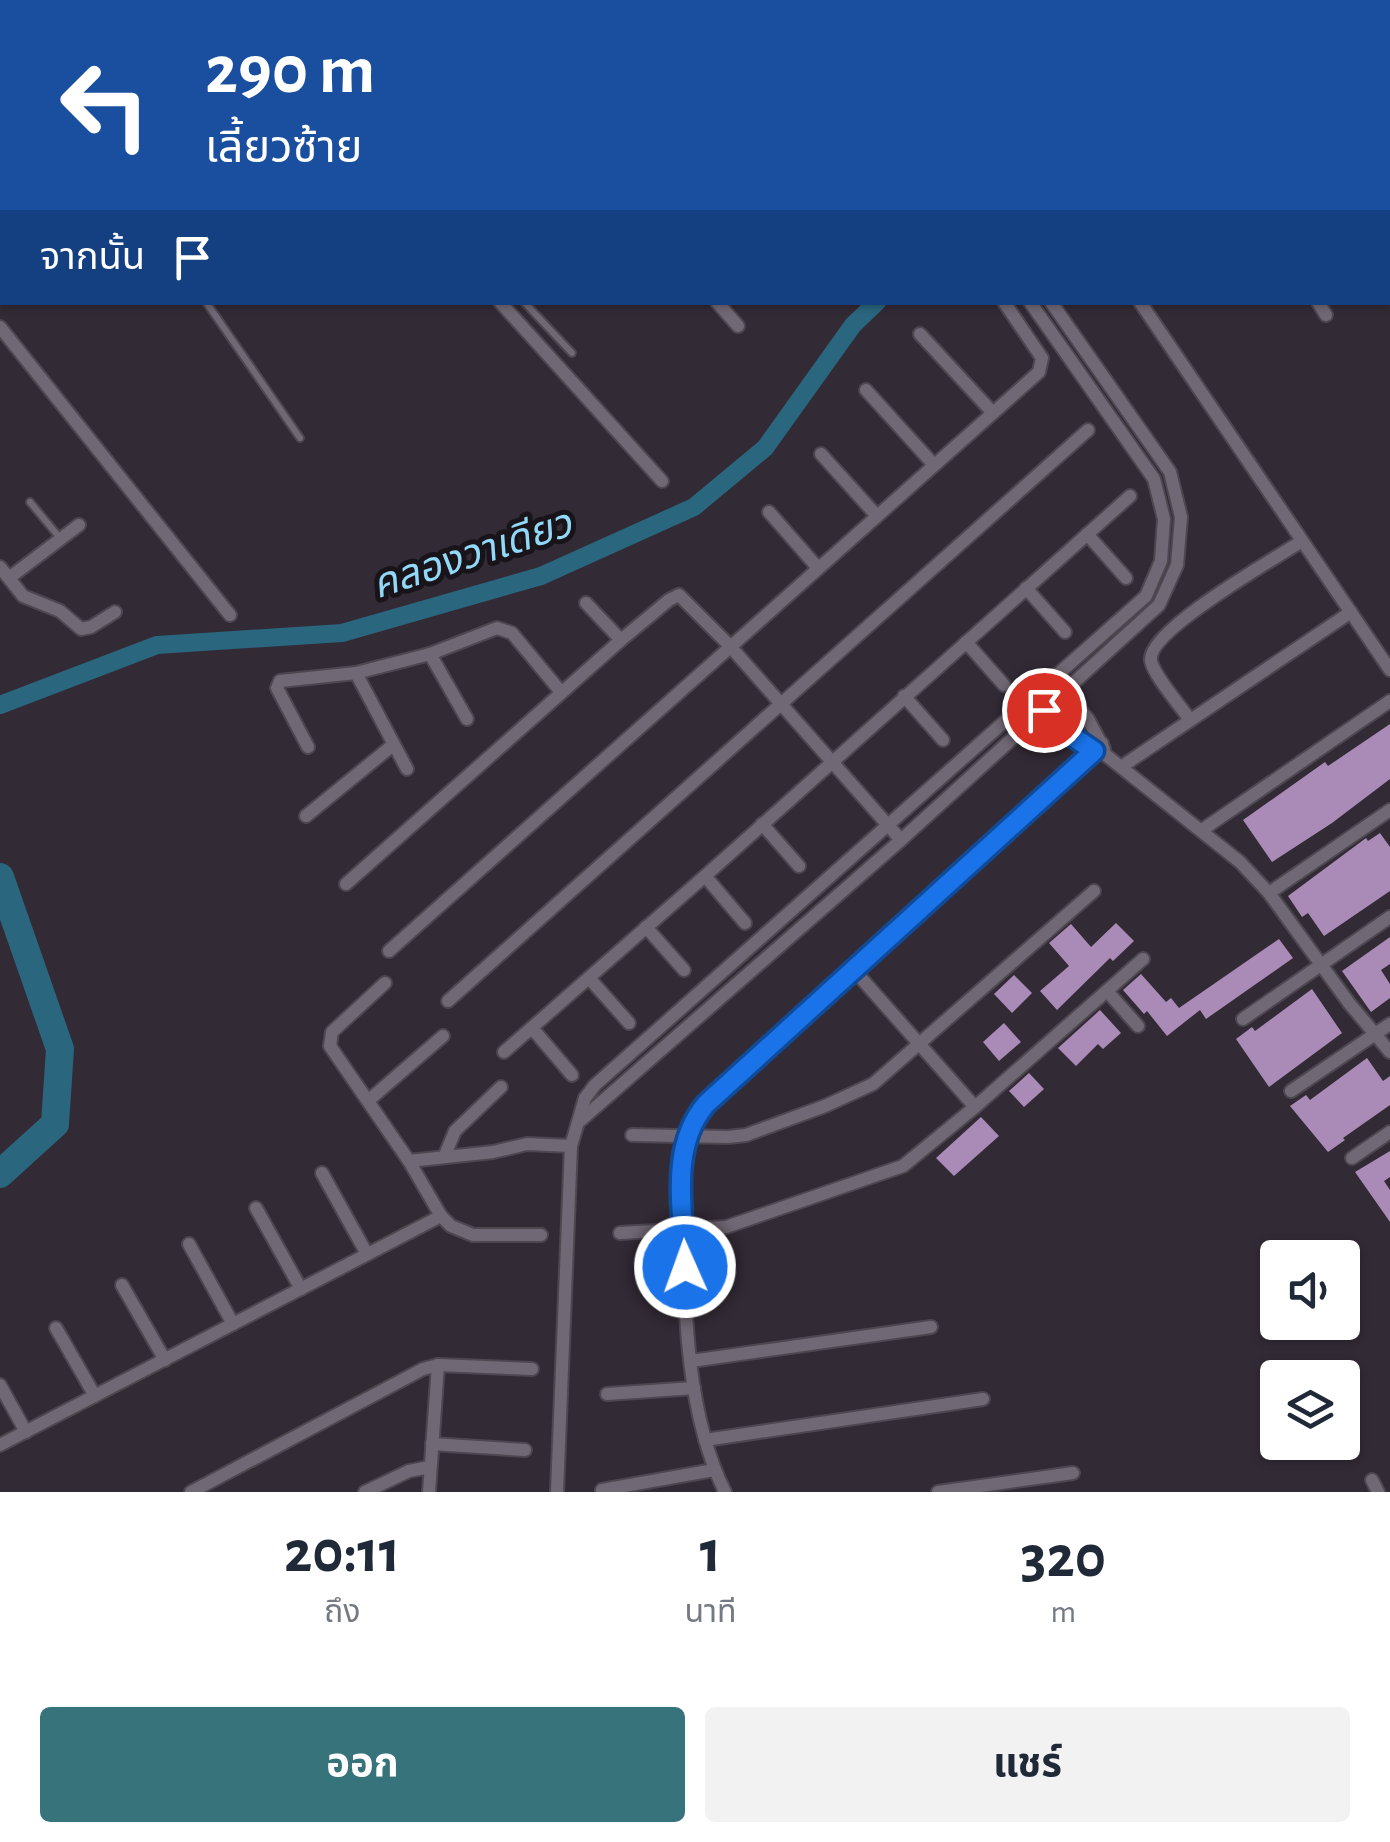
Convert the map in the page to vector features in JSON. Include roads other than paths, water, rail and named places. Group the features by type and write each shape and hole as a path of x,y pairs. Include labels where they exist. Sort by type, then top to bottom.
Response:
{"street":[{"path":"503,305 662,481"},
{"path":"720,305 738,326"},
{"path":"389,951 1043,365 1006,305"},
{"path":"556,1492 572,1146 584,1098 1146,596 1161,561 1164,519 1154,479 1032,305"},
{"path":"581,1120 901,840 1159,606 1177,565 1181,517 1170,472 1052,305"},
{"path":"1142,305 1390,670"},
{"path":"0,327 230,616"},
{"path":"920,334 992,413"},
{"path":"1084,378 1097,368"},
{"path":"866,390 934,465"},
{"path":"448,1001 1088,430"},
{"path":"821,454 877,516"},
{"path":"504,1052 1130,496"},
{"path":"770,512 818,568"},
{"path":"79,525 4,573 22,596 60,611 81,628 91,627 114,612"},
{"path":"1087,534 1126,578"},
{"path":"1190,720 1152,665 1152,651 1172,627 1302,541"},
{"path":"1026,588 1065,632"},
{"path":"346,884 620,640 669,600 680,596 729,645 901,840"},
{"path":"586,603 620,640"},
{"path":"1121,768 1352,612"},
{"path":"308,746 277,683 356,673 430,654 503,628 512,633 561,692"},
{"path":"966,642 1004,686"},
{"path":"430,654 466,719"},
{"path":"356,673 407,769"},
{"path":"1044,688 1101,750 1240,862 1270,893 1390,1052"},
{"path":"904,696 943,740"},
{"path":"1055,700 1072,736 1101,750"},
{"path":"1202,830 1390,701"},
{"path":"306,816 393,746"},
{"path":"725,1492 705,1440 691,1361 681,1166 685,1137 693,1118 1101,750"},
{"path":"1270,893 1390,810"},
{"path":"762,824 799,866"},
{"path":"705,876 745,923"},
{"path":"632,1135 746,1135 873,1084 1094,890"},
{"path":"1243,1019 1390,918"},
{"path":"646,927 684,970"},
{"path":"620,1233 726,1227 903,1166 975,1108 1143,959"},
{"path":"854,970 975,1108"},
{"path":"589,978 629,1024"},
{"path":"385,982 330,1037 330,1046 409,1161 441,1216 461,1232 473,1235 540,1235"},
{"path":"1107,990 1138,1026"},
{"path":"1292,1092 1390,1024"},
{"path":"532,1028 572,1074"},
{"path":"369,1100 443,1036"},
{"path":"444,1155 455,1131 501,1087"},
{"path":"1352,1158 1390,1132"},
{"path":"409,1161 493,1152 527,1144 572,1146"},
{"path":"322,1173 367,1254"},
{"path":"256,1208 301,1290"},
{"path":"0,1445 441,1216"},
{"path":"189,1244 233,1324"},
{"path":"122,1285 165,1360"},
{"path":"691,1361 931,1327"},
{"path":"56,1328 95,1396"},
{"path":"428,1492 438,1365"},
{"path":"192,1492 424,1369 438,1365 532,1369"},
{"path":"0,1386 26,1432"},
{"path":"608,1394 694,1388"},
{"path":"705,1440 984,1400"},
{"path":"432,1444 524,1450"},
{"path":"365,1492 409,1470 430,1467"},
{"path":"602,1490 714,1470"},
{"path":"938,1492 1072,1473"}],"lane":[{"path":"208,305 300,438"},
{"path":"527,305 572,353"},
{"path":"30,502 60,539"}],"waterway":[{"name":"คลองวาเดียว","path":"0,705 157,645 342,633 541,576 694,507 765,448 853,325 874,305"},
{"path":"0,877 60,1049 55,1124 0,1174"}]}
